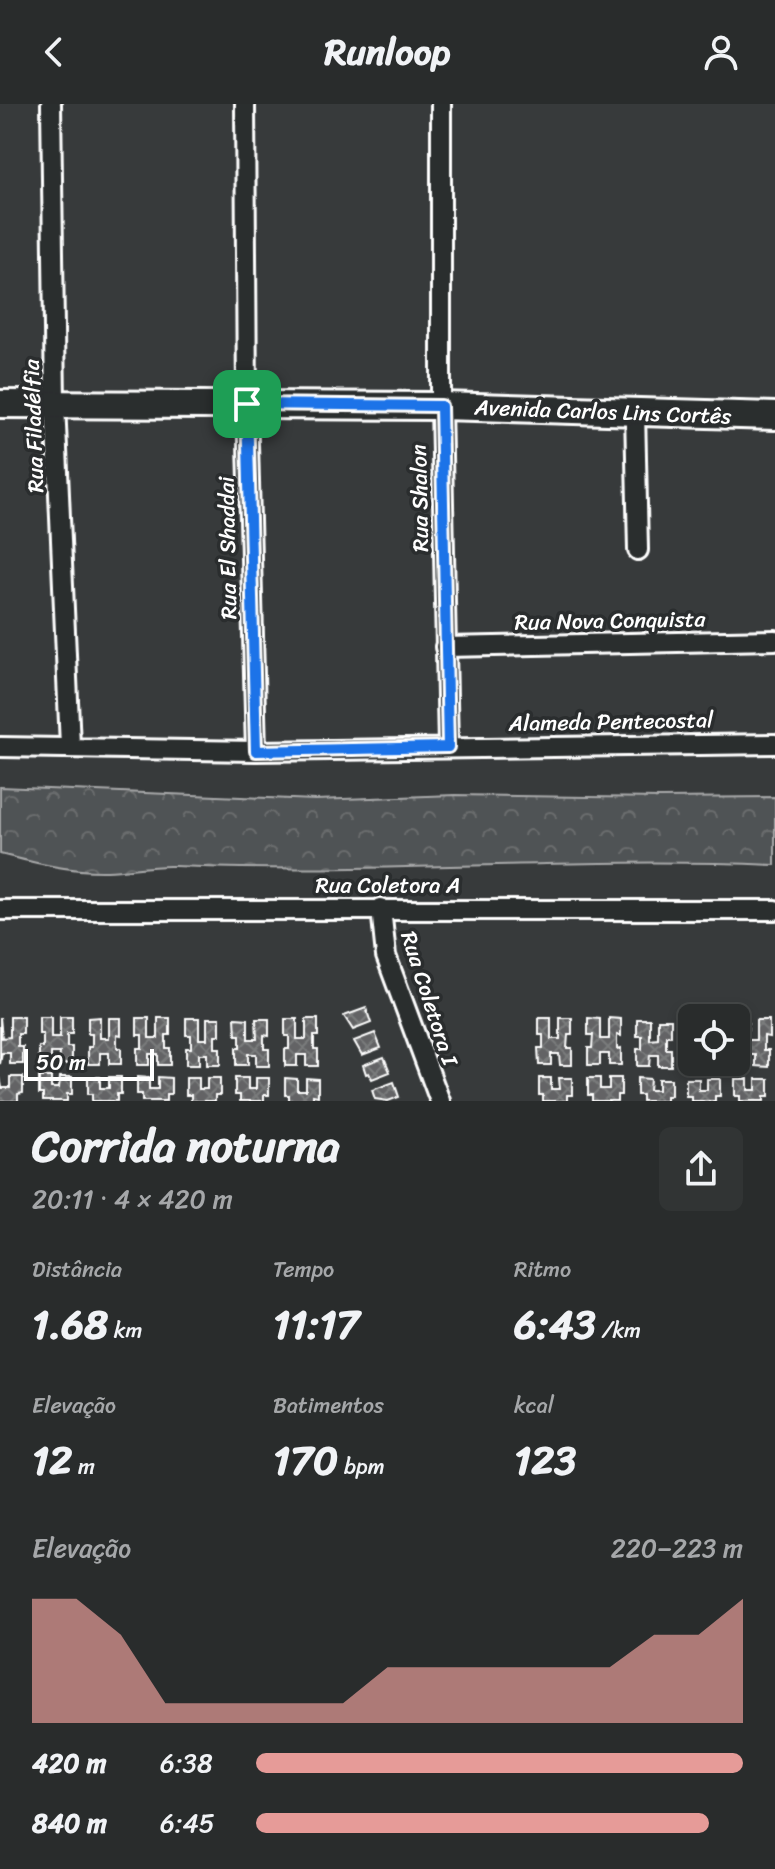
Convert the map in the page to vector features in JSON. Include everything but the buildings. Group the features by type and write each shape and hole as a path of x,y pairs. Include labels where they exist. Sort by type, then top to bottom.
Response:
{"street":[{"name":"Rua Filadélfia","path":"51,104 55,403 70,746"},
{"name":"Rua El Shaddai","path":"245,104 247,404 256,751"},
{"name":"Rua Shalon","path":"441,104 441,406 448,747"},
{"name":"Avenida Carlos Lins Cortês","path":"0,404 441,406 775,416"},
{"path":"635,411 638,550"},
{"name":"Rua Nova Conquista","path":"445,647 775,640"},
{"name":"Alameda Pentecostal","path":"0,747 256,751 775,744"},
{"name":"Rua Coletora I","path":"381,908 386,956 440,1101"},
{"name":"Rua Coletora A","path":"0,910 775,910"}],"green space":[{"path":"0,787 315,800 455,795 775,797 775,865 166,866 80,870 0,854"}],"route":[{"path":"247,404 441,406 448,747 256,751 247,404"}]}
